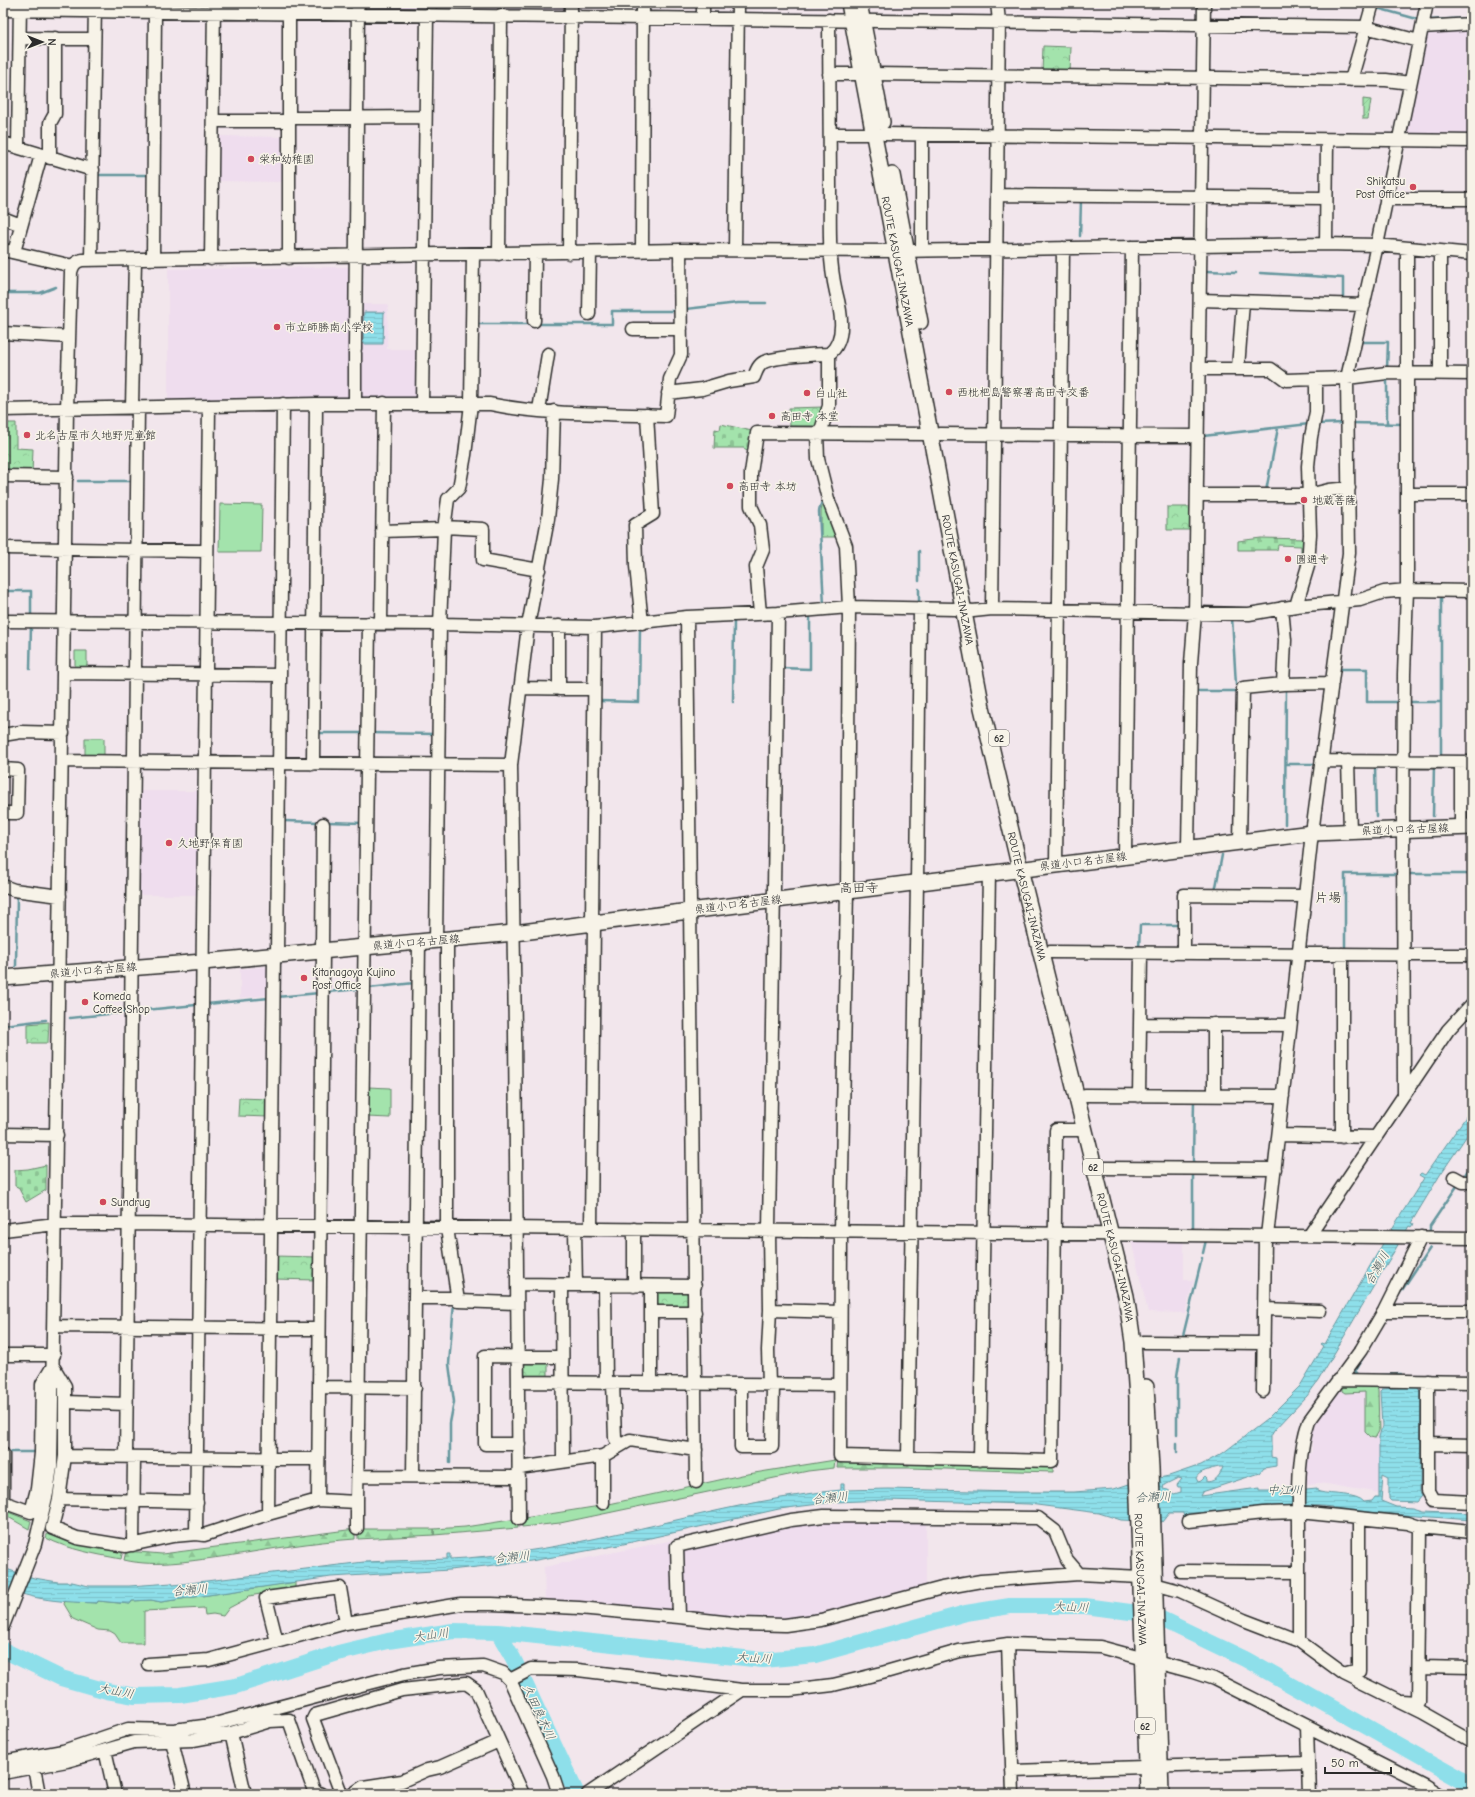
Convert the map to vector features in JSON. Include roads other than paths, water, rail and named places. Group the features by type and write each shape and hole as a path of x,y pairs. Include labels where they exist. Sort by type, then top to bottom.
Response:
{"main road":[{"name":"ROUTE KASUGAI-INAZAWA","path":"849,3 858,21"},
{"name":"ROUTE KASUGAI-INAZAWA","path":"859,3 858,21 879,134 908,251 935,434 968,611 982,708 1025,869 1050,952 1104,1168 1133,1342 1144,1468"},
{"name":"県道小口名古屋線","path":"3,978 203,962 514,933 989,872 1025,869 1312,833 1403,828 1467,827"},
{"name":"ROUTE KASUGAI-INAZAWA","path":"1025,869 1084,1130 1135,1294 1144,1342 1144,1468 1147,1560 1151,1594 1150,1661 1154,1767 1161,1794"},
{"name":"ROUTE KASUGAI-INAZAWA","path":"1147,1560 1141,1577 1151,1594"},
{"name":"ROUTE KASUGAI-INAZAWA","path":"1148,1794 1154,1767"}],"street":[{"path":"569,253 571,3"},
{"path":"642,251 643,3"},
{"path":"703,3 703,18"},
{"path":"735,250 738,3"},
{"path":"992,609 999,21 997,3"},
{"path":"1188,848 1190,663 1195,613 1204,3"},
{"path":"1351,80 1373,3"},
{"path":"1263,1391 1266,1236 1279,1136 1312,833 1350,553 1347,378 1377,245 1427,3"},
{"path":"3,10 20,7 288,10 358,9 427,15 738,18 858,21 999,21 1365,27 1419,41"},
{"path":"18,147 20,7"},
{"path":"91,260 95,7"},
{"path":"211,259 214,8"},
{"path":"153,259 154,9"},
{"path":"355,404 358,9"},
{"path":"288,10 290,119 288,258"},
{"path":"422,404 427,15"},
{"path":"499,254 501,15"},
{"path":"668,393 702,389 729,381 754,377 757,368 765,361 804,355 829,354 834,350 839,339 842,313 836,290 831,251 828,20"},
{"path":"1422,27 1472,24"},
{"path":"20,38 94,39"},
{"path":"55,38 55,114 50,123 45,156 21,225 9,251 73,266"},
{"path":"829,74 1386,80 1410,83"},
{"path":"213,121 425,118"},
{"path":"830,134 1472,141"},
{"path":"908,251 922,135"},
{"path":"1326,244 1327,140"},
{"path":"3,143 93,170"},
{"path":"997,194 1326,198"},
{"path":"1386,199 1472,199"},
{"path":"3,218 21,225"},
{"path":"3,1626 35,1544 47,1493 51,1466 54,1361 67,409 70,272 76,262 82,260 424,256 680,250 908,251 1326,244 1377,245 1472,254"},
{"path":"1125,856 1132,247"},
{"path":"1056,864 1063,248"},
{"path":"1404,1094 1403,761 1408,494 1406,373 1407,248"},
{"path":"3,410 283,404 490,404 509,408 666,416 670,378 681,354 680,250"},
{"path":"1440,251 1440,374"},
{"path":"589,314 590,252"},
{"path":"534,321 535,253"},
{"path":"473,254 471,404 465,455 459,488 448,499 444,528 440,624 438,764 447,1228 458,1301 517,1303"},
{"path":"133,1545 134,1500 126,1404 137,549 135,260"},
{"path":"1200,300 1364,305"},
{"path":"1238,368 1243,302"},
{"path":"633,329 681,329"},
{"path":"3,333 69,337"},
{"path":"539,410 548,354"},
{"path":"829,354 829,406 819,433 818,459 828,499 846,546 849,607 847,890 840,1232 840,1456 1052,1461 1056,1233 1056,1130 1084,1130"},
{"path":"1199,369 1271,369 1286,380 1347,378 1387,373 1472,374"},
{"path":"1296,606 1308,566 1310,534 1308,466 1311,437 1316,412 1316,380"},
{"path":"268,1514 283,404"},
{"path":"313,764 316,404"},
{"path":"357,1528 367,764 382,531 384,404"},
{"path":"196,1534 209,406"},
{"path":"519,1519 514,933 511,765 528,626 548,519 552,479 554,411"},
{"path":"642,623 636,566 635,525 653,514 647,415"},
{"path":"760,614 756,567 763,550 760,525 751,506 751,473 757,433 1198,436"},
{"path":"3,476 67,477"},
{"path":"1197,495 1308,495 1329,490 1349,488"},
{"path":"1408,494 1472,494"},
{"path":"382,531 444,528 483,529 483,560 539,570"},
{"path":"3,548 207,551"},
{"path":"3,621 375,623 595,627 687,618 849,607 968,611 992,609 1249,614 1296,606 1360,600 1384,592 1407,590 1472,591"},
{"path":"1282,608 1285,640 1283,684"},
{"path":"908,1458 920,609"},
{"path":"741,1384 741,1447 772,1447 771,1385 768,1350 770,1310 769,1231 778,613"},
{"path":"687,618 695,1230 696,1482"},
{"path":"559,626 559,689"},
{"path":"591,1229 595,627"},
{"path":"64,673 280,675"},
{"path":"1240,841 1243,688 1283,684 1332,683"},
{"path":"520,688 594,689"},
{"path":"3,735 21,732 63,733"},
{"path":"62,761 511,765"},
{"path":"1322,761 1466,762 1467,827"},
{"path":"1348,761 1350,831"},
{"path":"3,769 18,770 17,813 3,813"},
{"path":"318,1500 323,824"},
{"path":"980,1460 989,872"},
{"path":"3,886 14,890 60,896"},
{"path":"1184,953 1184,895 1305,896"},
{"path":"413,1476 419,942"},
{"path":"1050,952 1472,955"},
{"path":"1139,1096 1140,953"},
{"path":"1342,954 1342,1136"},
{"path":"1309,1236 1448,1030 1472,1004"},
{"path":"1140,1024 1290,1025"},
{"path":"1214,1024 1214,1096"},
{"path":"1085,1095 1283,1096"},
{"path":"3,1134 57,1135"},
{"path":"1279,1136 1375,1137"},
{"path":"1104,1168 1275,1169"},
{"path":"1454,1177 1463,1182 1472,1182"},
{"path":"3,1230 56,1224 129,1224 1472,1238"},
{"path":"575,1228 576,1285"},
{"path":"634,1229 634,1286"},
{"path":"1299,1641 1299,1510 1301,1454 1309,1421 1361,1350 1384,1311 1418,1237"},
{"path":"517,1284 695,1286"},
{"path":"562,1285 563,1461"},
{"path":"605,1285 610,1383 616,1438 620,1446"},
{"path":"651,1286 651,1383"},
{"path":"415,1298 451,1298"},
{"path":"1264,1309 1320,1311"},
{"path":"770,1310 840,1312"},
{"path":"1384,1311 1472,1311"},
{"path":"651,1312 695,1312"},
{"path":"54,1326 319,1329"},
{"path":"1144,1342 1264,1343"},
{"path":"3,1355 54,1361"},
{"path":"518,1444 485,1444 485,1356 562,1356"},
{"path":"54,1361 65,1386 65,1456 59,1499 52,1528 77,1538 126,1546 173,1536 196,1534 204,1535 268,1514 318,1500 357,1502"},
{"path":"3,1454 3,1500 31,1512 37,1489 40,1453 42,1384 54,1361"},
{"path":"1338,1380 1472,1382"},
{"path":"1428,1381 1428,1491 1433,1500 1472,1502"},
{"path":"518,1382 840,1385"},
{"path":"319,1387 415,1388"},
{"path":"65,1402 126,1404"},
{"path":"358,1476 519,1473 563,1461 603,1456 630,1440 696,1450"},
{"path":"1428,1444 1472,1445"},
{"path":"65,1456 318,1459"},
{"path":"603,1456 603,1504"},
{"path":"59,1499 197,1502"},
{"path":"1188,1521 1299,1510 1408,1523 1420,1527 1472,1532"},
{"path":"679,1617 677,1546 791,1520 824,1516 955,1516 1038,1518 1055,1531 1067,1560 1079,1574"},
{"path":"1344,1674 1359,1670 1359,1518"},
{"path":"1397,1701 1418,1702 1420,1527"},
{"path":"1180,1571 1299,1572"},
{"path":"148,1664 209,1660 346,1623 461,1604 586,1608 741,1624 785,1624 821,1620 942,1588 982,1580 1079,1574 1141,1577"},
{"path":"277,1642 266,1598 340,1588 346,1623"},
{"path":"1151,1594 1180,1591 1244,1620 1299,1641 1344,1674 1472,1741"},
{"path":"1008,1644 1013,1794"},
{"path":"510,1680 530,1669 551,1669 578,1670 742,1690 790,1690 833,1685 959,1651 1008,1644 1100,1647 1214,1679 1424,1785 1438,1794"},
{"path":"3,1762 63,1751 128,1728 174,1730 211,1725 380,1680 439,1668 483,1666 504,1674 510,1680 554,1776 559,1794"},
{"path":"1419,1667 1472,1668"},
{"path":"336,1794 341,1793 313,1719 315,1715 402,1690 466,1683 476,1690 523,1794"},
{"path":"588,1794 742,1690"},
{"path":"3,1773 34,1768 134,1742 193,1740 231,1733 270,1722 289,1720 314,1793"},
{"path":"1307,1726 1309,1794"},
{"path":"231,1733 245,1794"},
{"path":"172,1741 185,1794"},
{"path":"353,1794 363,1787 402,1781 427,1770 440,1767 499,1741"},
{"path":"105,1750 115,1794"},
{"path":"1012,1771 1308,1762"},
{"path":"34,1768 39,1794"}],"water":[{"path":"364,312 384,312 383,344 363,344"},
{"name":"合瀬川","path":"1472,1108 1472,1128 1440,1175 1411,1223 1413,1224 1411,1227 1409,1226 1318,1381 1307,1396 1271,1436 1271,1457 1276,1458 1276,1466 1264,1468 1260,1473 1202,1492 1200,1496 1259,1488 1259,1491 1285,1491 1317,1488 1317,1491 1320,1492 1356,1497 1364,1502 1372,1501 1375,1497 1379,1497 1379,1437 1382,1426 1380,1391 1382,1389 1417,1387 1421,1392 1420,1493 1422,1496 1417,1502 1391,1501 1389,1499 1389,1478 1383,1475 1381,1501 1396,1507 1413,1508 1423,1511 1472,1513 1472,1520 1377,1513 1334,1508 1334,1510 1332,1510 1332,1507 1324,1506 1272,1508 1268,1506 1184,1518 1183,1513 1169,1513 1162,1522 1121,1520 1099,1513 1029,1504 886,1500 835,1502 779,1509 619,1545 531,1561 450,1570 331,1577 161,1602 151,1600 132,1601 130,1604 98,1601 97,1603 49,1600 25,1595 3,1586 3,1568 34,1578 58,1582 72,1582 89,1586 129,1586 172,1583 173,1585 364,1562 447,1559 447,1554 450,1554 450,1559 520,1552 600,1537 760,1502 841,1490 841,1484 844,1484 844,1490 888,1489 1074,1492 1114,1489 1129,1484 1169,1476 1201,1465 1223,1453 1266,1420 1300,1386 1324,1346 1321,1344 1325,1344 1385,1240 1424,1178 1419,1175 1421,1173 1425,1175","holes":["1223,1467 1216,1479 1207,1482 1205,1477 1198,1482 1196,1478 1200,1474","1178,1478 1182,1479 1177,1485 1178,1487 1181,1487 1181,1492 1174,1494 1163,1489 1164,1485"]}],"waterway":[{"path":"1378,6 1377,8 1417,19"},
{"path":"1428,20 1472,18"},
{"path":"97,175 149,175"},
{"path":"1080,236 1081,200"},
{"path":"1205,271 1236,272"},
{"path":"1260,273 1343,278 1343,300"},
{"path":"3,296 4,293 40,293 56,287"},
{"path":"686,309 738,303 766,303"},
{"path":"537,324 612,324 612,311 676,311"},
{"path":"477,324 532,324"},
{"path":"1360,342 1388,342 1387,369"},
{"path":"1387,377 1387,424"},
{"path":"1318,424 1343,423"},
{"path":"1351,423 1403,424 1403,426"},
{"path":"1203,436 1309,424"},
{"path":"1266,491 1278,428"},
{"path":"78,481 133,481"},
{"path":"822,501 819,511 824,605"},
{"path":"919,551 919,581"},
{"path":"919,589 919,603"},
{"path":"3,591 31,591 31,617"},
{"path":"1441,596 1441,758"},
{"path":"781,668 810,669 810,616"},
{"path":"1232,617 1236,685 1239,685"},
{"path":"733,702 734,620"},
{"path":"30,669 31,625"},
{"path":"599,701 639,702 640,627"},
{"path":"1338,669 1367,669 1367,702 1400,702"},
{"path":"1285,824 1286,688"},
{"path":"1194,691 1239,691"},
{"path":"1408,702 1441,702"},
{"path":"316,733 363,733"},
{"path":"371,733 435,734"},
{"path":"1286,764 1316,764"},
{"path":"1375,765 1376,817"},
{"path":"1433,816 1434,765"},
{"path":"284,821 320,822"},
{"path":"327,822 363,823"},
{"path":"1215,892 1222,855"},
{"path":"1345,951 1345,874 1399,874"},
{"path":"1407,874 1472,874"},
{"path":"16,966 17,895"},
{"path":"1139,949 1140,925 1180,925"},
{"path":"369,988 414,983"},
{"path":"327,992 359,989"},
{"path":"277,997 319,993"},
{"path":"207,1004 269,998"},
{"path":"135,1011 196,1005"},
{"path":"70,1018 127,1012"},
{"path":"3,1025 46,1020"},
{"path":"1193,1164 1194,1099"},
{"path":"1463,1178 1472,1164"},
{"path":"1193,1172 1193,1228"},
{"path":"1430,1230 1430,1226 1457,1186"},
{"path":"1203,1253 1206,1240"},
{"path":"1398,1296 1430,1248"},
{"path":"1183,1336 1202,1258"},
{"path":"450,1463 450,1423 454,1402 449,1364 454,1302"},
{"path":"1359,1375 1355,1371 1365,1354"},
{"path":"1177,1434 1177,1376 1180,1357"},
{"path":"1380,1375 1401,1374"},
{"path":"1177,1443 1177,1452"},
{"path":"6,1452 37,1452"},
{"name":"大山川","path":"3,1650 61,1678 107,1691 135,1696 180,1695 236,1686 338,1653 388,1641 453,1631 498,1632 763,1660 815,1655 966,1613 1010,1606 1085,1606 1153,1615 1245,1659 1472,1787"},
{"name":"久田良木川","path":"498,1632 513,1658 577,1794"}],"place":[{"name":"栄和幼稚園","path":"251,159"},
{"name":"Shikatsu Post Office","path":"1413,187"},
{"name":"市立師勝南小学校","path":"277,327"},
{"name":"西枇杷島警察署高田寺交番","path":"949,392"},
{"name":"白山社","path":"807,393"},
{"name":"高田寺 本堂","path":"772,416"},
{"name":"北名古屋市久地野児童館","path":"27,435"},
{"name":"高田寺 本坊","path":"730,486"},
{"name":"地蔵菩薩","path":"1304,500"},
{"name":"圓通寺","path":"1288,559"},
{"name":"久地野保育園","path":"169,843"},
{"name":"Kitanagoya Kujino Post Office","path":"304,978"},
{"name":"Komeda Coffee Shop","path":"85,1002"},
{"name":"Sundrug","path":"103,1202"}],"district":[{"name":"高田寺","path":"859,887"},
{"name":"片場","path":"1328,897"}],"water label":[{"name":"中江川","path":"1285,1490"}]}
